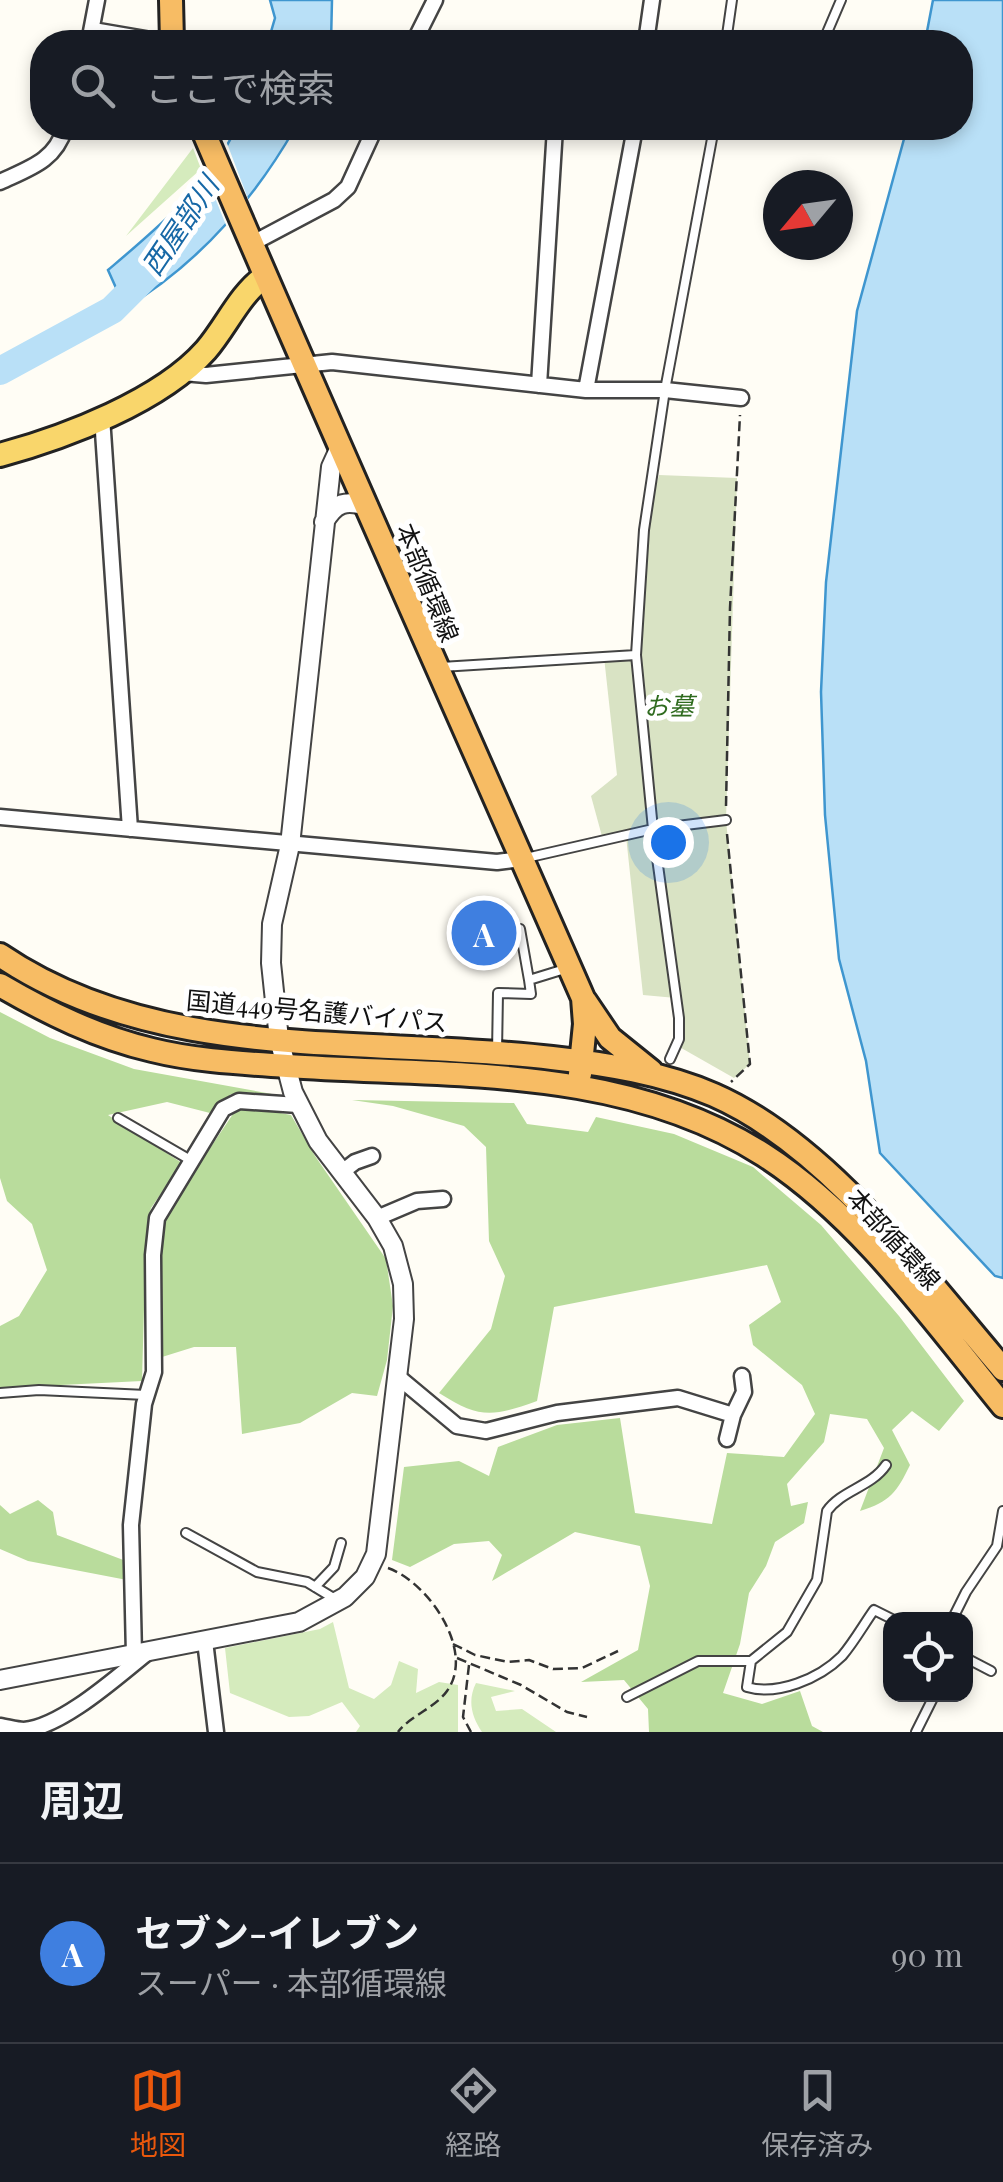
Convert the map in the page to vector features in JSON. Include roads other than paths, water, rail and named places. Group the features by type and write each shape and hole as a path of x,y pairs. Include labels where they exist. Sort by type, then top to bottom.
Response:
{"highway":[{"path":"171,0 172,30"},
{"name":"本部循環線","path":"207,140 435,668 583,998 583,1062 577,1086 681,1112 762,1154 814,1189 862,1238 1003,1406"},
{"name":"国道449号名護バイパス","path":"0,956 57,987 126,1015 172,1025 279,1038 497,1052 583,1062"},
{"path":"0,985 44,1011 105,1037 205,1059 577,1086"},
{"path":"583,998 610,1038 664,1067"},
{"name":"本部循環線","path":"583,1062 664,1067 801,1150 876,1223 1003,1370"}],"main road":[{"path":"0,455 102,417 167,385 206,349 253,285 264,277"}],"street":[{"path":"92,30 97,0"},
{"path":"420,30 435,0"},
{"path":"648,30 652,0"},
{"path":"0,182 47,160 61,140"},
{"path":"251,244 334,200 348,187 370,140"},
{"path":"539,385 554,140"},
{"path":"586,390 632,140"},
{"path":"182,373 206,375 332,362 586,390 665,390 741,398"},
{"path":"102,417 130,830"},
{"path":"0,1680 299,1622 339,1601 365,1578 372,1562 381,1525 398,1376 403,1284 393,1246 377,1218 318,1141 298,1104 279,1038 270,962 272,924 290,845 323,523 331,467 341,445"},
{"path":"323,523 333,507 342,502 368,506"},
{"path":"0,817 497,862 521,859"},
{"path":"141,1654 131,1525 146,1395 154,1372 153,1254 157,1218 224,1109 239,1102 298,1104"},
{"path":"342,1172 372,1156"},
{"path":"377,1218 417,1201 443,1199"},
{"path":"398,1376 457,1426 486,1431 557,1413 678,1398 733,1414"},
{"path":"727,1439 744,1392 742,1376"},
{"path":"205,1641 216,1732"},
{"path":"1,1728 24,1730 45,1724 70,1710 141,1654"}],"lane":[{"path":"728,30 732,0"},
{"path":"828,30 841,0"},
{"path":"664,1067 679,1039 679,1018 653,829 636,655 644,530 665,390 712,140"},
{"path":"435,668 636,655"},
{"path":"521,859 653,829 726,820"},
{"path":"497,1052 498,993 531,994 520,929"},
{"path":"529,980 570,967"},
{"path":"118,1118 192,1161"},
{"path":"0,1394 39,1390 146,1395"},
{"path":"626,1698 698,1661 751,1660 787,1632 816,1580 827,1511 834,1502 877,1478 886,1465"},
{"path":"956,1612 997,1546 1003,1512"},
{"path":"186,1533 257,1572 315,1587 339,1601"},
{"path":"315,1587 334,1568 342,1543"},
{"path":"751,1660 747,1687 766,1692 799,1682 840,1658 874,1610 883,1614"},
{"path":"973,1662 991,1671"},
{"path":"916,1732 931,1702"}],"water":[{"path":"270,0 332,0 331,30 272,30 275,18"},
{"path":"933,0 1003,0 1003,1278 995,1276 880,1153 866,1061 839,959 825,815 821,692 826,582 857,311 904,140 973,140 973,30 927,30"},
{"path":"230,140 288,140 222,229 176,272 125,308 108,270 162,223 212,169"}],"waterway":[{"name":"西屋部川","path":"0,371 112,310 148,274"}],"place":[{"name":"セブン-イレブン","path":"484,933"}],"park label":[{"name":"お墓","path":"669,704"}]}
